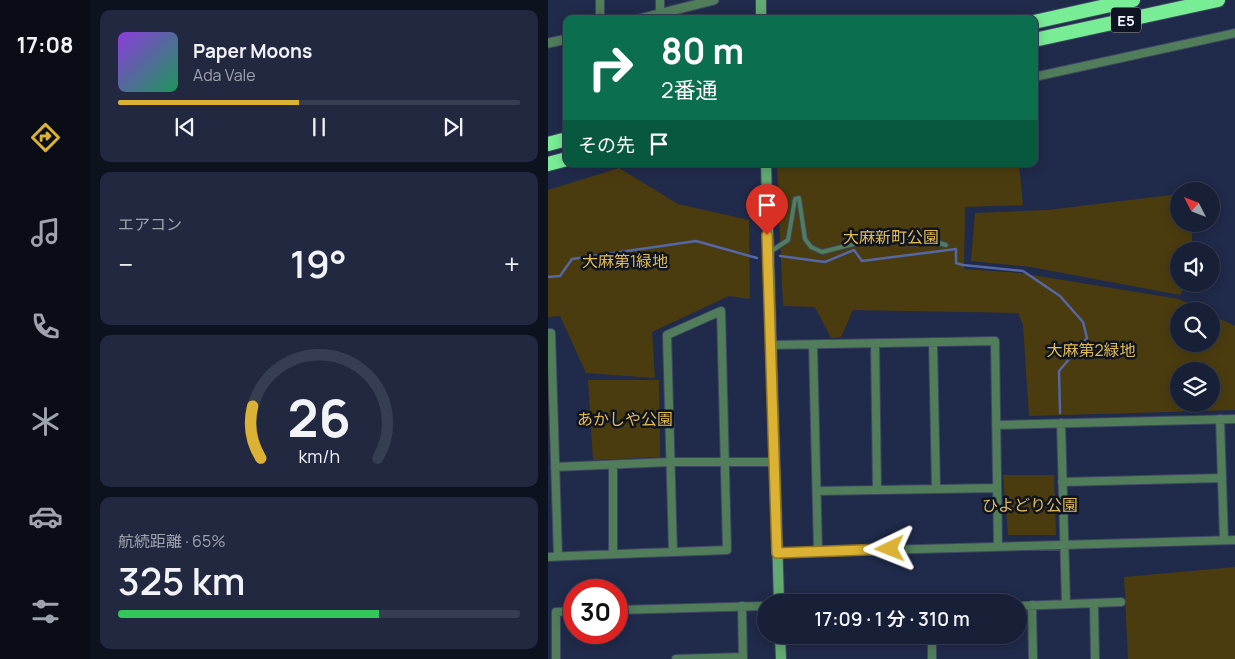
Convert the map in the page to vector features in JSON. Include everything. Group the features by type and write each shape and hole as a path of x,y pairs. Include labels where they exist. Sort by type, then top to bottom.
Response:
{"highway":[{"name":"E5","path":"1038,21 1133,0"},
{"name":"E5","path":"1038,39 1218,0"},
{"path":"548,144 563,140"},
{"path":"548,164 563,160"}],"main road":[{"path":"760,0 761,15"},
{"path":"766,167 779,594"},
{"path":"780,644 781,659"}],"street":[{"path":"600,0 600,15"},
{"path":"660,0 660,12"},
{"path":"651,15 714,0"},
{"path":"1038,76 1236,33"},
{"path":"548,43 563,40"},
{"path":"548,557 727,550 721,311 667,335 673,552"},
{"path":"548,333 551,333 550,384 558,556"},
{"path":"770,345 813,346 995,341 998,546"},
{"path":"933,342 936,488"},
{"path":"876,344 877,489"},
{"path":"813,346 818,551"},
{"path":"1220,419 1224,540"},
{"path":"996,425 1236,419"},
{"path":"1061,423 1066,604"},
{"path":"555,467 670,462 774,462"},
{"path":"612,465 613,554"},
{"path":"1062,482 1222,478"},
{"path":"816,491 997,488"},
{"path":"777,553 1236,540"},
{"path":"1027,606 1121,602"},
{"path":"1094,603 1095,659"},
{"path":"676,659 743,658 742,606"},
{"path":"628,610 757,606"},
{"path":"1032,606 1033,659"},
{"path":"556,659 556,612 563,612"},
{"path":"932,644 932,659"}],"lane":[{"path":"768,253 788,240 795,199 799,198 805,238 811,247 822,252 865,242 906,240 910,244 929,240 946,245"}],"green space":[{"name":"大麻新町公園","path":"777,167 1019,167 1023,205 965,207 964,269 1020,273 1179,299 1185,302 1170,302 1170,352 1220,352 1220,319 1235,326 1235,410 1220,410 1220,362 1170,362 1170,412 1029,416 1023,325 1018,313 853,310 841,337 831,338 815,307 783,306"},
{"name":"大麻第1緑地","path":"619,168 678,204 749,220 750,299 729,296 652,332 655,378 586,373 560,316 548,317 548,190"},
{"path":"1170,195 1170,232 1192,232 1192,242 1170,242 1170,292 1182,292 1180,295 1031,267 971,261 975,213 1048,210"},
{"name":"あかしや公園","path":"588,380 659,380 660,457 593,460"},
{"name":"ひよどり公園","path":"1003,475 1054,475 1056,535 1008,535"},
{"path":"1235,567 1235,659 1128,659 1124,577"}],"waterway":[{"path":"548,277 560,276 572,259 696,241 757,258"},
{"path":"780,256 825,262 854,250 862,261 956,249 956,263 1023,271 1060,296 1083,322 1087,338 1059,371 1060,413"}],"route":[{"path":"767,235 777,553 890,549"}],"park label":[{"name":"大麻第2緑地","path":"1091,350"}]}
